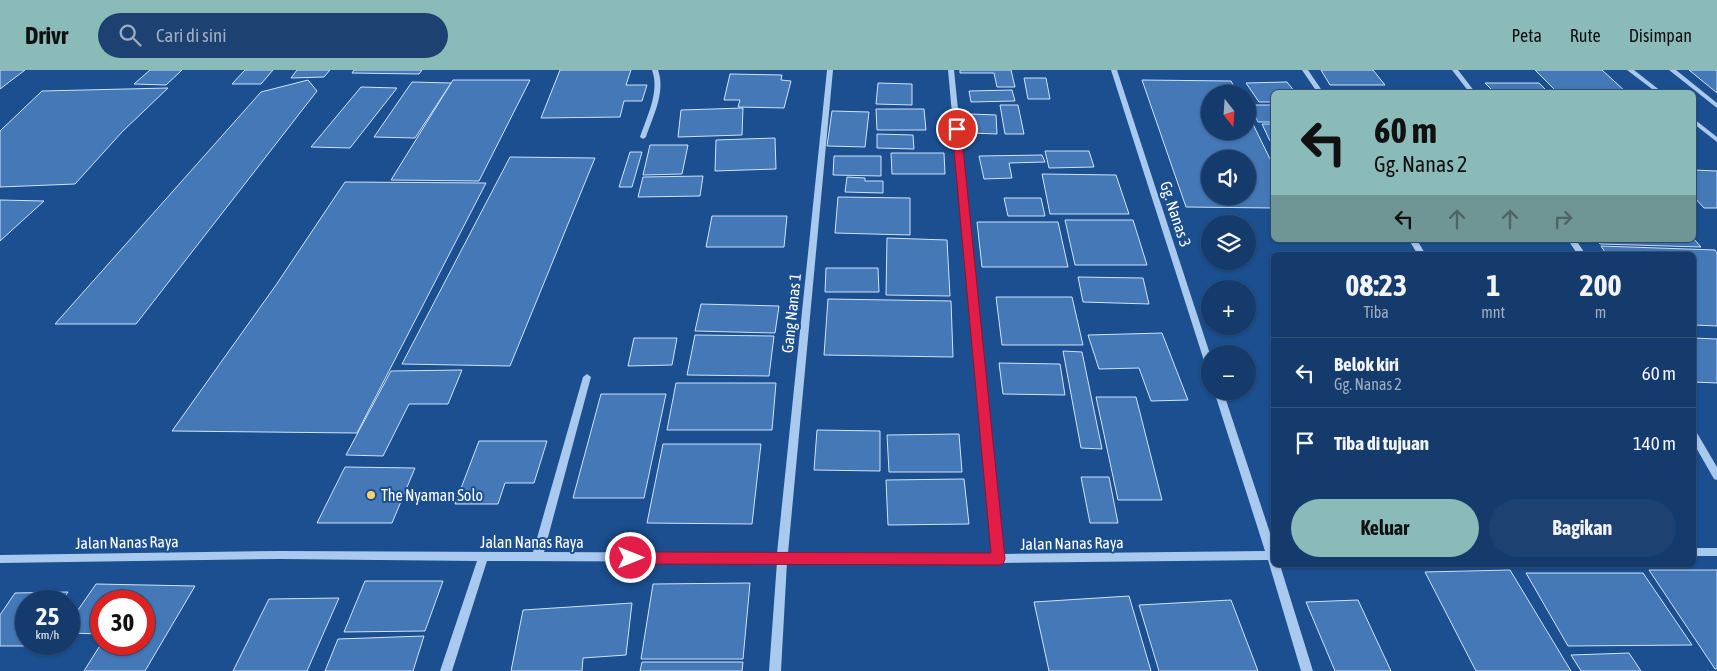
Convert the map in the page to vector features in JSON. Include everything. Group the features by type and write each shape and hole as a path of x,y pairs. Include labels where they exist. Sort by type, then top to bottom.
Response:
{"street":[{"path":"643,138 658,91 658,79 655,70"},
{"name":"Gang Nanas 1","path":"775,671 782,559 830,70"},
{"path":"951,70 998,559"},
{"name":"Gg. Nanas 3","path":"1114,70 1203,345"},
{"path":"1306,70 1319,90"},
{"path":"1455,70 1470,90"},
{"path":"1630,70 1656,90"},
{"path":"1672,70 1717,106"},
{"path":"1696,123 1717,140"},
{"path":"537,557 587,377"},
{"path":"1221,400 1271,553"},
{"path":"1696,439 1717,476"},
{"path":"1696,552 1717,552"},
{"name":"Jalan Nanas Raya","path":"0,559 280,555 782,559 1271,559"},
{"path":"446,671 483,557"},
{"path":"1275,567 1307,671"}],"building":[{"path":"0,70 25,70 0,89"},
{"path":"150,70 182,70 166,85 134,84"},
{"path":"245,70 273,70 261,84 232,84"},
{"path":"297,70 330,70 324,77 291,78"},
{"path":"354,70 422,70 419,74 352,73"},
{"path":"560,70 631,70 626,85 647,85 642,101 624,101 620,117 541,118"},
{"path":"960,70 1011,70 1015,87 997,87 994,73 960,73"},
{"path":"1321,70 1373,70 1385,85 1330,85"},
{"path":"1535,70 1602,70 1624,90 1555,90"},
{"path":"1689,70 1717,70 1717,93"},
{"path":"730,74 782,75 781,80 791,81 784,108 738,107 740,100 724,100"},
{"path":"1024,78 1046,78 1050,99 1028,99"},
{"path":"308,80 317,91 136,324 55,324 261,92"},
{"path":"453,80 530,80 479,181 391,180"},
{"path":"1142,80 1231,81 1233,85 1201,85 1201,140 1256,140 1256,130 1271,161 1271,208 1186,207"},
{"path":"412,82 451,83 415,138 374,137"},
{"path":"1287,82 1293,90 1271,90 1271,102 1259,102 1256,98 1256,85 1247,85 1246,83"},
{"path":"878,83 912,84 912,105 876,104"},
{"path":"1485,83 1539,83 1546,90 1492,90"},
{"path":"361,87 397,88 350,148 311,147"},
{"path":"168,88 122,132 75,184 0,187 0,131 42,91"},
{"path":"1012,90 1015,101 971,102 969,91"},
{"path":"1000,105 1018,105 1024,134 1005,134"},
{"path":"1256,105 1271,105 1271,122 1258,122"},
{"path":"743,108 742,135 678,137 681,110"},
{"path":"876,109 924,109 926,130 877,130"},
{"path":"832,111 869,112 865,147 827,146"},
{"path":"971,114 996,115 997,134 971,133"},
{"path":"1262,124 1271,124 1270,141"},
{"path":"877,134 913,135 914,149 877,148"},
{"path":"775,138 776,169 715,171 716,140"},
{"path":"650,145 688,145 682,174 643,175"},
{"path":"1045,151 1089,151 1094,167 1049,168"},
{"path":"630,152 642,152 632,187 619,187"},
{"path":"891,153 944,153 945,174 892,174"},
{"path":"1042,155 1045,162 1009,163 1012,178 984,179 979,156"},
{"path":"834,156 881,156 881,176 833,175"},
{"path":"510,157 595,158 510,366 402,364"},
{"path":"1696,170 1717,171 1717,208 1704,208 1696,199"},
{"path":"1042,174 1116,175 1129,214 1050,214"},
{"path":"703,176 700,196 638,197 643,177"},
{"path":"847,177 865,178 865,181 883,181 883,193 845,192"},
{"path":"345,182 486,183 357,433 172,431 276,285"},
{"path":"838,197 910,198 910,235 835,233"},
{"path":"1004,198 1041,198 1045,216 1008,216"},
{"path":"0,200 44,201 0,241"},
{"path":"712,216 787,216 784,247 706,247"},
{"path":"1065,220 1133,220 1147,265 1075,265"},
{"path":"977,222 1058,222 1068,267 982,267"},
{"path":"887,238 947,240 950,296 886,295"},
{"path":"1696,241 1701,247 1600,244 1598,242"},
{"path":"1601,246 1715,250 1717,253 1717,326 1696,325 1696,252 1605,252"},
{"path":"826,268 878,268 879,292 825,292"},
{"path":"1078,277 1143,278 1149,304 1083,302"},
{"path":"996,297 1072,297 1083,345 1002,345"},
{"path":"828,299 951,301 953,357 824,355"},
{"path":"701,304 779,306 775,333 695,331"},
{"path":"1162,333 1188,400 1151,401 1139,368 1099,369 1088,335"},
{"path":"695,335 774,336 769,376 687,375"},
{"path":"634,338 677,338 672,365 628,366"},
{"path":"1696,338 1717,339 1717,383 1696,382"},
{"path":"1063,351 1082,352 1102,449 1081,448"},
{"path":"999,363 1060,364 1065,395 1003,394"},
{"path":"462,370 448,404 409,404 383,456 346,455 391,371"},
{"path":"676,383 776,383 772,430 667,430"},
{"path":"601,394 666,394 644,498 573,498"},
{"path":"1096,397 1136,397 1162,500 1118,500"},
{"path":"817,430 880,431 880,471 814,470"},
{"path":"959,434 962,472 889,472 887,435"},
{"path":"479,441 547,441 534,483 505,483 498,504 455,504"},
{"path":"663,444 761,444 752,524 647,523"},
{"path":"345,467 415,468 392,523 317,523"},
{"path":"1081,477 1109,477 1118,523 1090,523"},
{"path":"964,479 969,524 888,525 886,480"},
{"path":"1510,570 1571,671 1476,671 1425,572"},
{"path":"1649,570 1717,570 1717,669 1715,669"},
{"path":"1526,573 1643,573 1692,645 1568,646"},
{"path":"365,581 443,581 425,631 344,632"},
{"path":"750,583 743,659 641,659 653,584"},
{"path":"96,584 195,586 155,654 155,590 92,590"},
{"path":"15,593 15,646 0,646 0,615"},
{"path":"90,593 90,634 80,633 80,607"},
{"path":"1129,596 1151,671 1049,671 1034,602"},
{"path":"339,598 307,671 233,671 269,599"},
{"path":"1231,600 1258,671 1159,671 1139,605"},
{"path":"1358,600 1391,671 1335,671 1306,602"},
{"path":"632,603 626,655 583,658 582,671 511,671 523,610"},
{"path":"424,636 413,671 325,671 338,639"},
{"path":"1629,653 1641,671 1581,671 1571,655"},
{"path":"94,655 154,655 145,671 84,671"},
{"path":"642,662 743,662 742,671 640,671"}],"place":[{"name":"The Nyaman Solo","path":"371,495"}],"route":[{"path":"631,558 998,559 957,129"}]}
